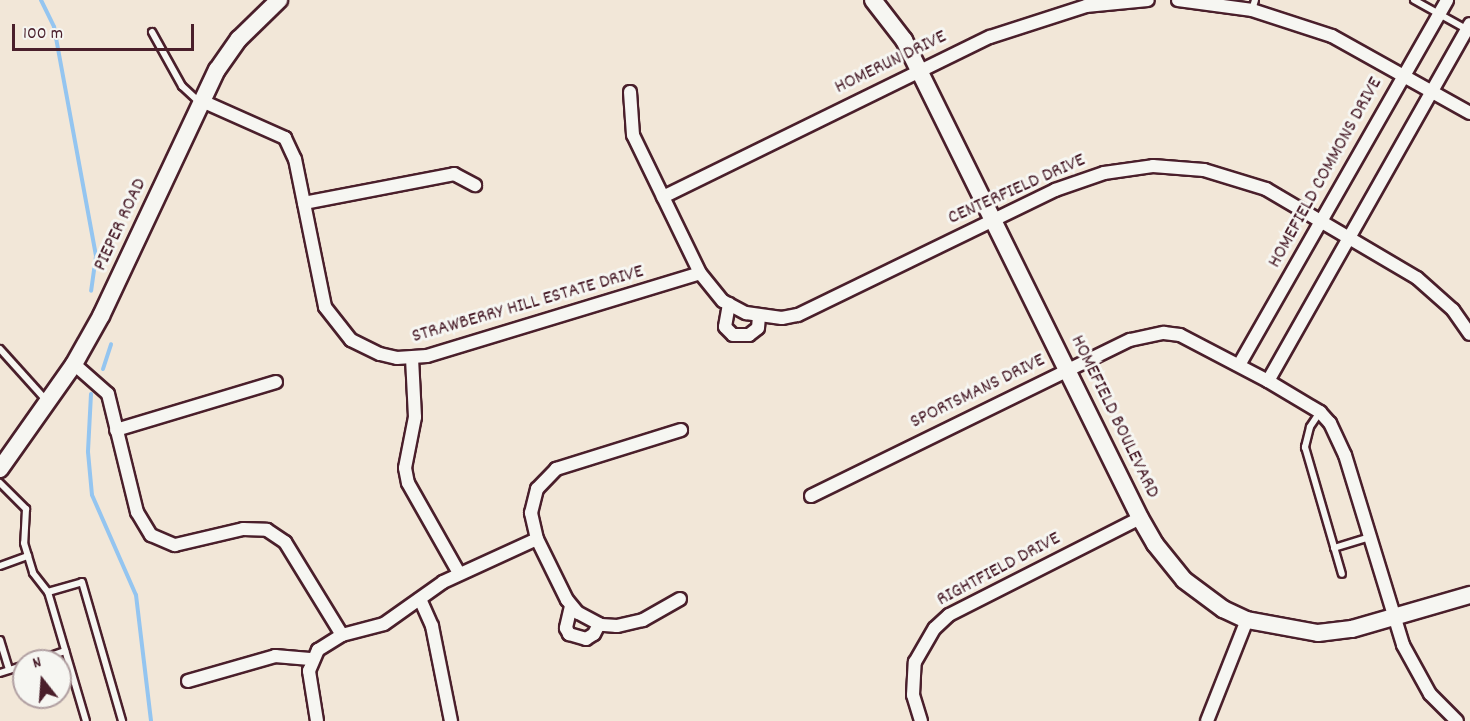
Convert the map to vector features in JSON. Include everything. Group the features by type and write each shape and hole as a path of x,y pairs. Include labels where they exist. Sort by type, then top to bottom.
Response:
{"street":[{"name":"HOMEFIELD BOULEVARD","path":"873,0 898,30 920,70 1140,518 1155,544 1184,580 1223,609 1247,620 1318,633 1395,618 1470,595"},
{"name":"HOMERUN DRIVE","path":"663,197 990,37 1041,18 1086,6 1148,0"},
{"path":"1178,0 1253,5 1332,36 1470,112"},
{"name":"HOMEFIELD COMMONS DRIVE","path":"1239,365 1448,0"},
{"name":"PIEPER ROAD","path":"0,469 74,364 101,316 217,70 270,3"},
{"path":"1268,381 1469,28"},
{"name":"CENTERFIELD DRIVE","path":"630,92 633,135 700,273 729,304 759,317 798,315 993,219 1079,181 1104,173 1153,166 1204,170 1238,178 1322,220 1351,236 1435,292 1470,334"},
{"name":"STRAWBERRY HILL ESTATE DRIVE","path":"201,102 285,138 295,159 318,282 331,318 351,340 367,349 397,358 412,358 700,273"},
{"path":"304,203 454,174 475,185"},
{"path":"729,304 725,327 733,335 749,335 758,328 759,317"},
{"name":"SPORTSMANS DRIVE","path":"811,496 1130,340 1164,333 1198,342 1320,412 1339,437 1395,618 1416,672 1430,694 1457,721"},
{"path":"412,358 415,410 405,468 408,483 459,573"},
{"path":"74,364 108,394 137,512 151,535 175,545 255,527 276,535 342,635"},
{"path":"116,430 276,382"},
{"path":"680,599 643,620 617,626 599,624 575,610 537,539 531,513 537,489 556,469 681,430"},
{"name":"RIGHTFIELD DRIVE","path":"921,721 913,695 915,662 935,628 950,615 1140,518"},
{"path":"317,721 309,671 318,650 342,635 384,624 459,573 537,539"},
{"path":"420,599 432,626 451,721"},
{"path":"575,610 566,628 569,634 585,639 594,634 599,624"},
{"path":"1207,721 1247,620"},
{"path":"189,681 275,656 313,659"}],"lane":[{"path":"1414,0 1469,28"},
{"path":"152,32 182,86 201,102"},
{"path":"0,350 48,401"},
{"path":"1320,412 1310,427 1305,447 1342,574"},
{"path":"0,483 26,509 24,543 33,573 48,592 64,649"},
{"path":"1334,548 1370,537"},
{"path":"0,566 28,556"},
{"path":"48,592 82,582 122,721"},
{"path":"0,640 9,670"},
{"path":"0,674 12,669"},
{"path":"72,674 86,721"}],"waterway":[{"path":"41,0 54,27 96,256 91,291"},
{"path":"103,369 111,344"},
{"path":"91,394 88,452 92,495 136,595 151,721"}]}
